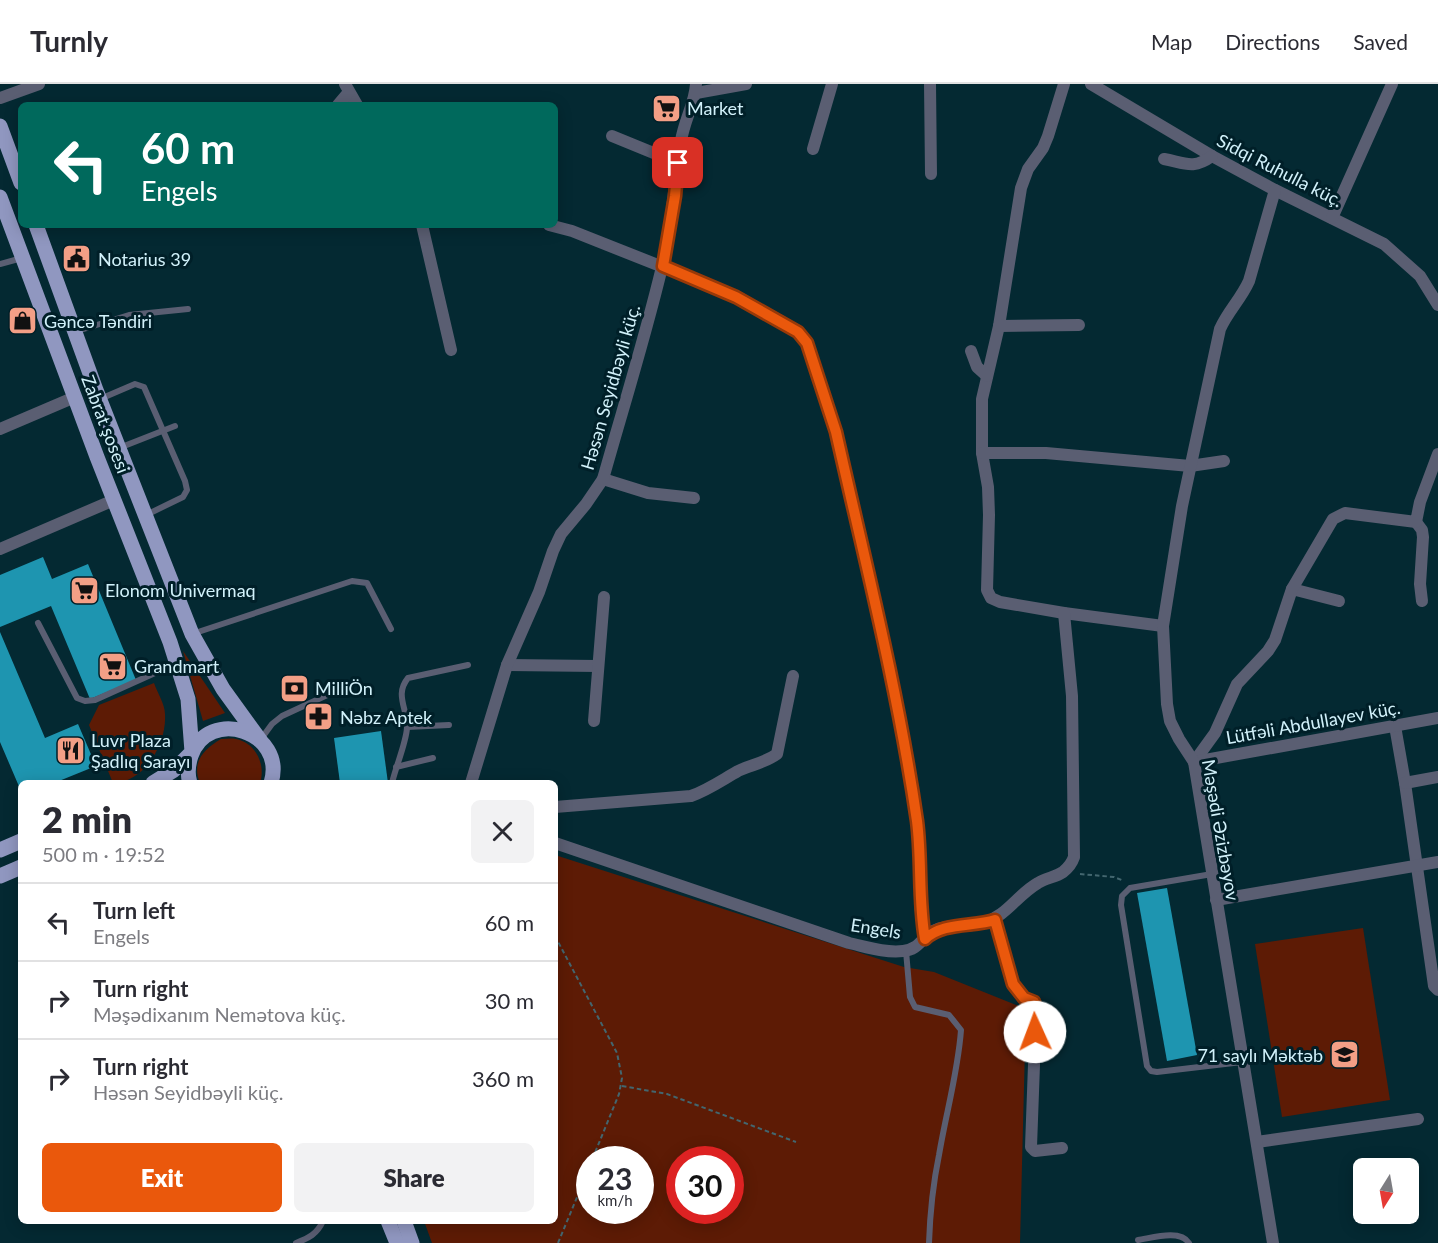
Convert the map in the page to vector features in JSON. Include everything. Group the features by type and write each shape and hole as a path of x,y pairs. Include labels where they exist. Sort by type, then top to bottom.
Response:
{"main road":[{"path":"0,126 18,175"},
{"name":"Zabrat şosesi","path":"0,197 177,663 188,699 192,752 188,765 190,780"},
{"name":"Zabrat şosesi","path":"37,228 74,332 192,634 223,689 268,750 273,763 271,780"},
{"path":"158,780 174,770 210,734 223,729 236,728 249,732 260,740"},
{"path":"0,850 18,842"},
{"path":"0,876 18,868"},
{"path":"389,1224 397,1243"},
{"path":"405,1224 412,1243"}],"street":[{"path":"0,98 39,84"},
{"path":"696,88 746,84"},
{"path":"813,149 832,84"},
{"path":"930,84 930,174"},
{"path":"1064,84 1045,142 1028,170 1021,188 999,326 982,399 980,421 982,453 988,487 987,590 991,597 1000,602 1064,614 1163,626"},
{"name":"Sidqi Ruhulla küç.","path":"1091,84 1212,156 1384,244 1420,276 1437,298"},
{"path":"1332,218 1392,84"},
{"path":"340,102 347,88"},
{"path":"347,88 355,102"},
{"name":"Həsən Seyidbəyli küç.","path":"472,780 507,665 561,534 586,504 603,478 663,266 684,123 696,88"},
{"path":"612,136 678,163"},
{"path":"1164,159 1190,165 1201,164 1212,156"},
{"name":"Məşədi Əzizbəyov","path":"1273,1243 1194,762 1170,721 1163,626 1190,466 1220,329 1227,312 1243,295 1249,281 1275,190"},
{"path":"558,227 663,266 736,297 798,332 807,343 836,432 898,708 917,822 921,862 920,904 925,939"},
{"path":"423,228 451,350"},
{"path":"999,326 1079,325"},
{"path":"971,351 977,367 987,376"},
{"path":"0,429 75,397"},
{"path":"982,453 1046,453 1190,466 1224,461"},
{"path":"1416,522 1420,502 1438,454"},
{"path":"603,478 648,493 694,498"},
{"path":"0,549 114,500"},
{"path":"1194,762 1215,733 1237,684 1268,651 1275,640 1292,589 1333,519 1338,515 1345,513 1416,522 1422,530 1423,537 1420,584 1422,601"},
{"path":"1292,589 1339,601"},
{"path":"594,721 604,597"},
{"path":"1064,614 1072,696 1075,846 1072,864 1066,869"},
{"path":"507,665 598,666"},
{"path":"558,807 692,796 704,792 739,770 771,758 777,754 793,676"},
{"name":"Lütfəli Abdullayev küç.","path":"1194,762 1438,718"},
{"path":"1395,726 1416,866 1433,943 1434,986 1438,990"},
{"path":"1405,783 1438,777"},
{"name":"Engels","path":"558,844 849,944 892,952 906,951 917,946 933,931 995,920 1036,884 1066,869"},
{"path":"1216,900 1438,862"},
{"path":"995,920 1013,984 1024,998 1034,1002 1036,1010 1031,1147 1035,1151 1062,1148"},
{"path":"1257,1142 1418,1119"}],"lane":[{"path":"0,264 23,258"},
{"path":"74,332 129,315 188,309"},
{"path":"100,399 135,384 144,387 185,481 187,489 183,497 145,516"},
{"path":"119,449 175,426"},
{"path":"192,634 352,581 367,583 391,629"},
{"path":"38,623 76,698 85,701 95,700 177,663"},
{"path":"393,780 407,727 402,685 408,678 468,665"},
{"path":"260,740 272,724 282,716 351,684"},
{"path":"407,727 449,725"},
{"path":"396,767 434,758"},
{"path":"1212,874 1130,888 1122,896 1121,905 1147,1066 1151,1071 1156,1072 1242,1062"},
{"path":"906,951 910,997 915,1006 949,1015 961,1030 938,1158 929,1243"},
{"path":"296,1243 318,1232 321,1224"},
{"path":"1138,1240 1180,1235 1189,1243"}],"path":[{"path":"1066,869 1085,875 1120,878 1130,888"},
{"path":"558,942 617,1053 622,1078 619,1094 598,1146"},
{"path":"621,1086 667,1094 796,1142"},
{"path":"558,1243 576,1200"}],"shaded area":[{"path":"183,651 225,713 203,721"},
{"path":"154,683 165,710 165,726 158,749 144,769 126,780 112,780 89,725 99,705"},
{"path":"221,739 243,741 258,756 262,769 261,780 199,780 198,762 209,747"},
{"path":"558,856 904,967 934,972 1026,1009 1020,1243 432,1243 425,1224 558,1224"},
{"path":"1363,928 1390,1100 1282,1117 1255,944"}],"building":[{"path":"43,557 52,579 88,564 136,680 90,699 51,606 0,627 0,575"},
{"path":"0,632 45,738 78,724 96,766 61,780 18,780 18,784 0,742"},
{"path":"381,731 388,780 340,780 334,738"},
{"path":"1167,888 1197,1055 1167,1061 1137,893"}],"place":[{"name":"Market","path":"666,108"},
{"name":"Notarius 39","path":"77,259"},
{"name":"Gəncə Təndiri","path":"23,321"},
{"name":"Elonom Univermaq","path":"84,590"},
{"name":"Grandmart","path":"113,666"},
{"name":"MilliÖn","path":"294,688"},
{"name":"Nəbz Aptek","path":"319,717"},
{"name":"Luvr Plaza Şadlıq Sarayı","path":"70,750"},
{"name":"71 saylı Məktəb","path":"1344,1055"}],"route":[{"path":"678,163 663,266 736,297 798,332 807,343 829,409 898,708 917,822 921,862 920,904 925,939 933,931 995,920 1013,984 1024,998 1034,1002 1035,1032"}]}
